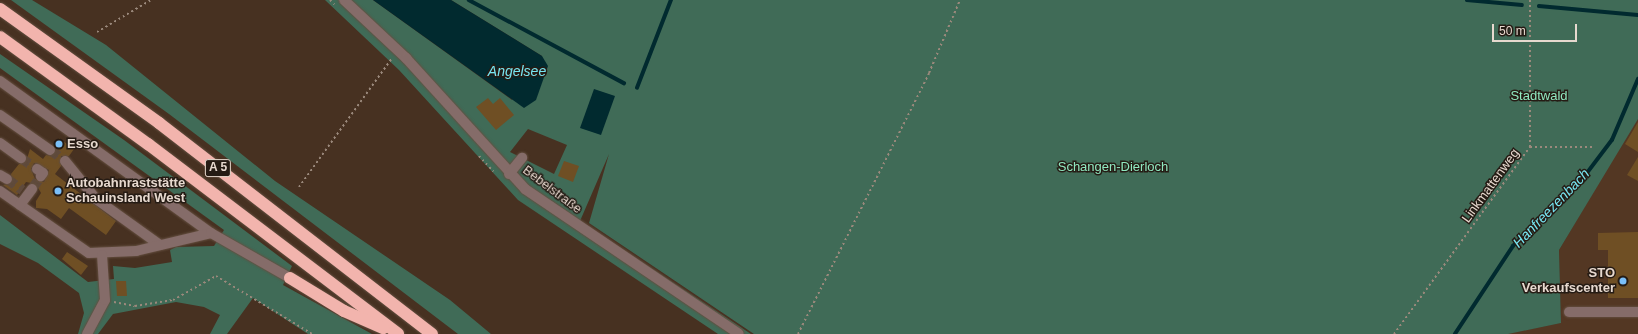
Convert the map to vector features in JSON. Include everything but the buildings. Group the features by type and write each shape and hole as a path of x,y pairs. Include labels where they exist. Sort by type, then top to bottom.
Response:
{"highway":[{"name":"A 5","path":"0,9 159,123 432,334"},
{"name":"A 5","path":"0,38 148,144 397,334"},
{"path":"290,278 344,311 397,334"}],"street":[{"name":"Bebelstraße","path":"344,0 406,58 509,174 561,214 739,334"},
{"path":"0,81 211,233 290,278"},
{"path":"0,115 50,150"},
{"path":"0,143 21,158"},
{"path":"509,174 522,158"},
{"path":"65,161 96,199 160,245"},
{"path":"0,191 85,251 102,254 160,245 211,233"},
{"path":"20,205 27,191"},
{"path":"87,334 105,300 102,254"},
{"path":"1569,312 1638,312"}],"path":[{"path":"97,32 150,0"},
{"path":"798,334 929,73 960,0"},
{"name":"Linkmattenweg","path":"1394,334 1530,147 1530,0"},
{"path":"299,187 389,62"},
{"path":"1530,147 1594,147"},
{"path":"105,300 135,306 173,300 216,276 312,334"}],"shaded area":[{"path":"1638,117 1638,334 1505,334 1561,323 1559,250"}],"green space":[{"path":"11,0 32,0 106,45 275,181 450,300 491,334 458,334 169,114"},
{"name":"Schangen-Dierloch","path":"325,0 373,0 512,100 542,56 451,0 1638,0 1638,119 1559,250 1561,323 1508,334 754,334 589,223 609,154 580,221 751,334 718,334 518,200 399,70","holes":["528,129 567,145 554,174 510,152"]},
{"path":"0,54 124,140 292,266 283,285 372,334 308,334 253,298 227,334 210,334 220,315 204,307 176,302 113,314 98,334 78,334 84,313 79,293 38,263 0,244 0,215 88,282 114,279 113,266 135,268 172,262 170,250 176,247 214,246 224,230 0,68"}],"water":[{"name":"Angelsee","path":"373,0 451,0 542,56 548,66 536,100 524,108"},
{"path":"594,89 615,96 601,135 580,128"}],"waterway":[{"path":"469,0 624,83"},
{"path":"637,88 671,0"},
{"path":"1467,0 1522,5"},
{"path":"1539,6 1638,15"},
{"name":"Hanfreezenbach","path":"1455,334 1513,246 1584,177 1612,140 1638,79"}],"tunnel":[{"path":"50,150 65,161"},
{"path":"21,158 37,169"},
{"path":"32,189 41,176"},
{"path":"7,179 22,190"}],"place":[{"name":"Esso","path":"59,144"},
{"name":"Autobahnraststätte Schauinsland West","path":"58,191"},
{"name":"STO Verkaufscenter","path":"1623,281"}],"park label":[{"name":"Stadtwald","path":"1539,96"}]}
